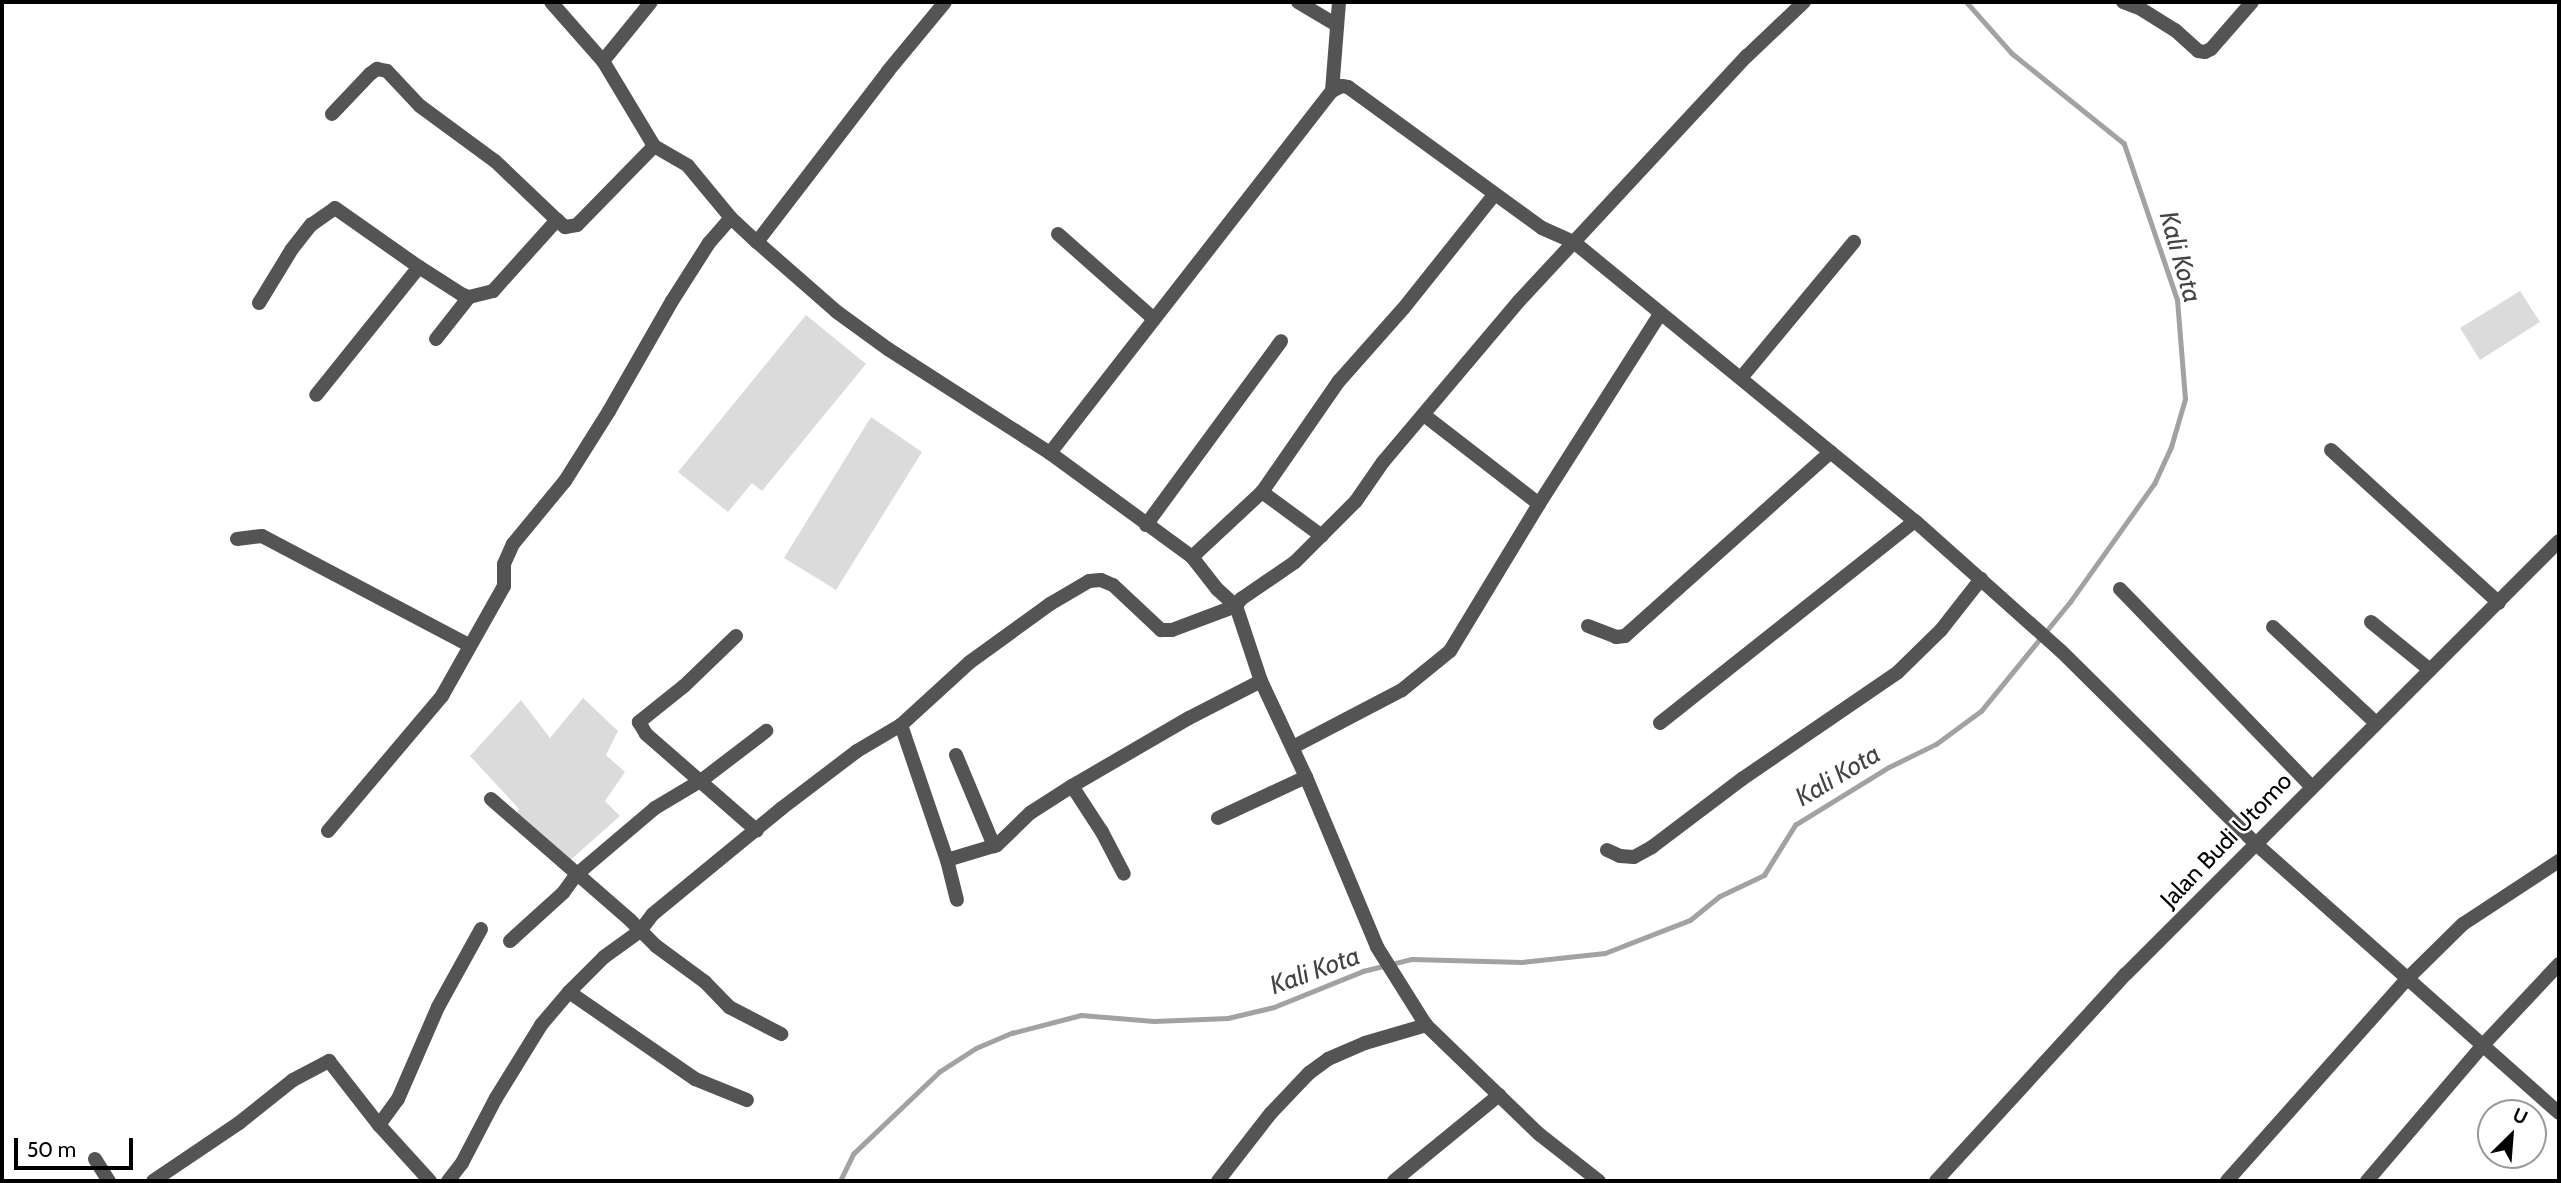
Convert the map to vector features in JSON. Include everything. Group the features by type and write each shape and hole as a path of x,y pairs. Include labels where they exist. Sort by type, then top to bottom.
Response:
{"street":[{"path":"551,2 603,61 654,146 688,166 731,218 757,242 857,327 1050,453 1192,556 1217,589 1236,606 1261,681 1293,747 1377,947 1426,1025 1549,1142 1599,1181"},
{"path":"603,61 651,2"},
{"path":"757,242 888,71 945,2"},
{"path":"1298,2 1335,24"},
{"path":"1332,90 1335,24 1339,2"},
{"path":"448,1181 462,1163 496,1098 541,1025 604,957 640,931 653,914 803,791 857,751 901,725 970,662 1050,604 1089,581 1101,580 1112,584 1161,629 1172,631 1236,606 1241,599 1295,562 1356,501 1382,462 1485,340 1747,56 1804,2"},
{"path":"2123,2 2141,9 2175,30 2198,51 2205,52 2211,49 2252,2"},
{"path":"332,114 370,74 377,69 387,71 420,106 495,161 565,227 577,225 654,146"},
{"path":"1050,453 1332,90 1342,86 1355,91 1494,195 1542,228 1575,243 1706,347 1916,521 2029,620 2256,845 2559,1112"},
{"path":"1192,556 1262,492 1339,381 1403,309 1494,195"},
{"path":"259,303 292,249 311,225 335,208 419,267 469,297"},
{"path":"328,831 442,696 504,586 503,564 513,544 565,481 672,301 709,243 731,218"},
{"path":"436,338 469,297 493,291 557,220"},
{"path":"1058,234 1153,318"},
{"path":"1741,378 1854,242"},
{"path":"316,395 419,267"},
{"path":"1293,747 1402,690 1450,651 1660,313"},
{"path":"1146,525 1281,341"},
{"path":"1424,415 1539,504"},
{"path":"2331,450 2499,603"},
{"path":"1588,626 1604,634 1625,636 1831,452"},
{"path":"1262,492 1322,536"},
{"path":"1660,723 1916,521"},
{"path":"237,539 262,536 469,645"},
{"name":"Jalan Budi Utomo","path":"1936,1181 2126,974 2256,845 2311,786 2559,541"},
{"path":"1607,850 1634,857 1652,847 1742,779 1898,672 1941,630 1981,579"},
{"path":"2120,589 2311,786"},
{"path":"2371,622 2430,670"},
{"path":"2273,627 2376,723"},
{"path":"736,636 684,686 639,723 646,734 702,779 757,831"},
{"path":"947,860 995,846 1030,813 1072,786 1189,718 1261,681"},
{"path":"901,725 947,860 957,900"},
{"path":"510,941 563,893 576,875 655,808 702,779 766,731"},
{"path":"957,755 995,846"},
{"path":"1218,818 1306,777"},
{"path":"1072,786 1102,832 1124,874"},
{"path":"491,799 640,931 705,982 736,1013 780,1034"},
{"path":"2227,1181 2409,978 2463,924 2559,861"},
{"path":"379,1125 398,1099 438,1007 481,929"},
{"path":"2367,1181 2483,1045 2559,964"},
{"path":"569,992 695,1079 747,1100"},
{"path":"1218,1181 1284,1098 1309,1073 1328,1059 1365,1043 1426,1025"},
{"path":"153,1181 239,1123 293,1080 329,1061 379,1125 430,1181"},
{"path":"1394,1181 1499,1095"},
{"path":"95,1159 108,1181"}],"shaded area":[{"path":"2520,291 2540,322 2480,360 2460,328"},
{"path":"806,315 866,364 762,491 752,483 728,512 678,472"},
{"path":"871,417 922,452 836,590 784,558"},
{"path":"583,698 618,731 606,755 625,772 605,801 620,816 567,863 511,820 519,809 470,756 521,700 550,738"}],"waterway":[{"name":"Kali Kota","path":"840,1181 853,1154 939,1072 976,1048 1012,1033 1081,1015 1154,1021 1228,1018 1274,1007 1363,971 1412,959 1522,962 1605,953 1690,920 1720,896 1764,875 1795,825 1889,767 1936,744 1981,711 2070,602 2154,484 2171,447 2185,399 2177,300 2124,144 2012,54 1966,2"}]}
